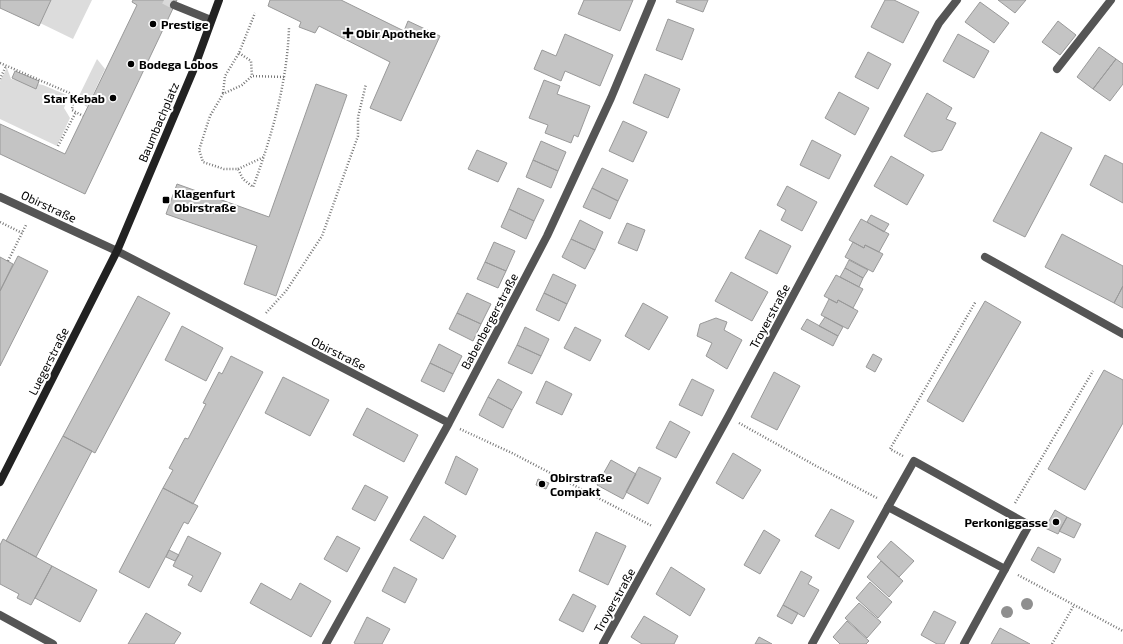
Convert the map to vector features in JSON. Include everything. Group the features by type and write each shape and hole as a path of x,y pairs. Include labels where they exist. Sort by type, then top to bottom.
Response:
{"street":[{"name":"Baumbachplatz","path":"117,251 193,71 219,0"},
{"name":"Babenbergerstraße","path":"326,644 449,423 547,236 612,98 652,0"},
{"name":"Troyerstraße","path":"603,644 728,417 938,23 957,0"},
{"path":"1057,69 1111,0"},
{"path":"174,5 211,20"},
{"name":"Obirstraße","path":"0,197 117,251 449,423"},
{"name":"Luegerstraße","path":"0,482 117,251"},
{"path":"985,257 1123,334"},
{"path":"812,644 914,462 1029,525 964,644"},
{"path":"888,506 1005,569"},
{"path":"0,615 53,644"}],"path":[{"path":"255,13 239,53 225,76 223,94 210,116 199,150 203,162 224,169 238,169 264,157"},
{"path":"238,169 243,179 253,187 264,157 284,77 288,55 288,28"},
{"path":"239,53 251,61 252,76"},
{"path":"0,63 74,95 72,110 84,116"},
{"path":"0,79 6,66"},
{"path":"223,94 242,85 252,76 284,77"},
{"path":"256,323 286,291 322,236 358,136 358,117 366,84"},
{"path":"58,146 76,112"},
{"path":"8,262 32,212"},
{"path":"0,222 22,233"},
{"path":"914,462 890,449 976,301"},
{"path":"1008,514 1093,371"},
{"path":"728,417 877,498 888,506"},
{"path":"449,423 512,453 665,533"},
{"path":"1005,569 1123,631"},
{"path":"1052,644 1074,605"}],"shaded area":[{"path":"51,0 92,0 73,39 40,23"},
{"path":"97,59 105,69 87,107 77,100"},
{"path":"7,68 11,79 43,85 69,96 64,108 70,118 57,146 0,119 0,81"}],"building":[{"path":"0,0 51,0 39,26 0,8"},
{"path":"133,0 177,0 85,194 0,154 0,124 65,154 137,5 132,2"},
{"path":"270,0 341,0 404,31 408,21 440,36 401,121 370,108 390,62 319,26 315,33 299,27 301,22 268,6"},
{"path":"584,0 633,0 620,31 578,14"},
{"path":"677,0 708,0 703,12 676,2"},
{"path":"885,0 894,0 919,12 903,43 871,27"},
{"path":"998,0 1026,0 1015,13"},
{"path":"980,2 1009,23 994,43 965,22"},
{"path":"668,19 694,29 682,60 656,50"},
{"path":"1058,21 1076,35 1060,55 1042,42"},
{"path":"565,34 613,55 600,86 565,71 561,81 534,69 542,50 556,56"},
{"path":"958,34 989,51 974,78 943,61"},
{"path":"1099,47 1116,59 1093,89 1077,77"},
{"path":"868,52 891,64 878,89 855,77"},
{"path":"1116,59 1123,64 1123,84 1110,101 1093,89"},
{"path":"15,71 39,81 36,89 12,78"},
{"path":"645,74 680,89 668,118 633,103"},
{"path":"544,80 560,86 557,94 590,106 578,137 574,135 571,143 545,133 548,125 529,118"},
{"path":"316,84 347,95 276,296 244,284 257,246 166,214 177,184 269,217"},
{"path":"839,92 869,108 855,135 825,118"},
{"path":"927,93 952,108 946,119 956,123 942,150 932,152 904,136"},
{"path":"623,121 647,132 633,162 609,151"},
{"path":"1041,132 1072,148 1025,237 993,221"},
{"path":"812,140 841,155 829,179 800,165"},
{"path":"541,141 566,152 558,171 533,160"},
{"path":"477,150 507,163 498,182 468,169"},
{"path":"1105,155 1123,164 1123,203 1090,185"},
{"path":"891,156 924,175 907,205 874,186"},
{"path":"533,160 558,171 551,188 526,177"},
{"path":"602,168 628,180 618,201 592,188"},
{"path":"787,186 817,202 802,231 781,220 786,210 777,205"},
{"path":"518,188 544,200 534,221 509,209"},
{"path":"592,188 618,201 610,219 583,207"},
{"path":"509,209 534,221 526,239 501,227"},
{"path":"871,215 889,224 884,232 867,222"},
{"path":"861,219 889,234 879,252 865,245 864,248 849,240"},
{"path":"580,220 603,232 595,250 571,239"},
{"path":"627,223 645,230 637,251 618,243"},
{"path":"760,230 791,246 777,274 745,258"},
{"path":"1062,234 1123,266 1123,286 1114,303 1045,267"},
{"path":"571,239 595,250 585,269 562,257"},
{"path":"494,242 515,251 506,271 485,262"},
{"path":"853,242 864,248 865,245 883,254 873,272 845,257"},
{"path":"18,256 48,271 0,366 0,291"},
{"path":"0,257 13,264 0,291"},
{"path":"849,260 868,270 863,278 845,268"},
{"path":"485,262 506,271 498,288 477,279"},
{"path":"845,268 863,278 859,287 840,277"},
{"path":"731,272 768,292 752,321 715,301"},
{"path":"553,274 576,285 567,304 544,293"},
{"path":"836,275 863,289 853,308 838,300 837,303 824,296"},
{"path":"1123,286 1123,308 1114,303"},
{"path":"467,293 491,304 481,324 457,313"},
{"path":"544,293 567,304 559,321 536,310"},
{"path":"138,296 170,313 95,453 63,436"},
{"path":"829,299 837,303 838,300 858,311 848,329 821,315"},
{"path":"985,301 1021,322 963,422 927,401"},
{"path":"643,303 668,317 649,350 625,336"},
{"path":"457,313 481,324 473,341 449,329"},
{"path":"825,317 843,327 838,336 819,326"},
{"path":"716,318 727,322 724,330 742,340 727,369 706,356 712,343 697,336 700,324"},
{"path":"807,319 838,336 833,346 801,329"},
{"path":"182,326 223,348 206,381 165,360"},
{"path":"525,327 549,339 541,356 517,345"},
{"path":"575,327 601,340 590,361 564,348"},
{"path":"439,344 462,356 453,374 430,363"},
{"path":"517,345 541,356 532,374 508,363"},
{"path":"873,354 882,359 875,372 866,367"},
{"path":"231,356 263,372 193,504 163,488 173,470 169,468 185,438 188,439 206,404 203,403 219,372 222,374"},
{"path":"430,363 453,374 444,392 421,381"},
{"path":"1104,370 1123,380 1123,423 1085,490 1048,469"},
{"path":"774,372 800,386 777,430 751,417"},
{"path":"283,377 329,400 310,436 265,413"},
{"path":"498,379 522,392 512,410 488,397"},
{"path":"692,379 714,390 702,416 679,405"},
{"path":"546,381 572,394 562,415 536,403"},
{"path":"488,397 512,410 503,428 479,415"},
{"path":"367,408 418,435 404,462 353,435"},
{"path":"670,421 690,432 676,458 656,448"},
{"path":"63,436 92,451 36,557 6,541"},
{"path":"733,453 761,470 743,499 716,483"},
{"path":"456,456 478,469 466,495 445,483"},
{"path":"611,460 636,474 623,499 597,485"},
{"path":"639,467 661,478 648,504 626,492"},
{"name":"Obirstraße Compakt","path":"538,479 549,483 546,489 536,485"},
{"path":"365,485 388,497 375,521 352,509"},
{"path":"163,488 198,506 188,524 184,522 149,588 119,572"},
{"path":"831,509 854,521 839,549 815,536"},
{"name":"Perkoniggasse","path":"1055,510 1067,517 1058,534 1045,528"},
{"path":"424,516 456,536 443,559 410,540"},
{"path":"1067,517 1081,524 1074,538 1059,531"},
{"path":"764,530 780,540 760,574 744,565"},
{"path":"596,532 626,546 608,585 579,571"},
{"path":"188,536 221,553 201,592 188,585 193,576 173,566"},
{"path":"337,536 360,548 347,572 324,559"},
{"path":"3,539 52,566 31,605 17,598 19,594 0,584 0,545"},
{"path":"891,541 914,561 899,577 877,557"},
{"path":"1038,547 1061,559 1054,573 1031,560"},
{"path":"169,550 179,555 175,561 166,557"},
{"path":"881,561 903,581 889,597 867,577"},
{"path":"52,566 97,590 80,622 35,598"},
{"path":"394,567 417,579 405,603 382,591"},
{"path":"671,567 705,589 690,616 656,594"},
{"path":"801,571 812,577 808,584 819,590 804,617 783,605"},
{"path":"870,582 892,602 878,618 856,598"},
{"path":"261,583 291,600 300,583 331,601 311,637 250,603"},
{"path":"573,594 596,606 583,632 559,620"},
{"path":"859,603 881,622 867,638 845,618"},
{"path":"783,605 798,613 792,624 777,616"},
{"path":"934,611 956,622 944,644 937,644 921,635"},
{"path":"146,613 181,633 174,644 128,644"},
{"path":"644,616 678,636 674,644 642,644 631,637"},
{"path":"367,617 390,629 382,644 354,643"},
{"path":"847,621 869,641 866,644 840,644 833,637"},
{"path":"1000,628 1030,644 991,644"},
{"path":"759,637 772,644 755,644"}],"tunnel":[{"path":"164,0 174,5"}],"place":[{"name":"Prestige","path":"153,24"},
{"name":"Obir Apotheke","path":"348,33"},
{"name":"Bodega Lobos","path":"131,64"},
{"name":"Star Kebab","path":"113,98"},
{"name":"Klagenfurt Obirstraße","path":"166,200"},
{"name":"Obirstraße Compakt","path":"542,484"},
{"name":"Perkoniggasse","path":"1056,522"}]}
